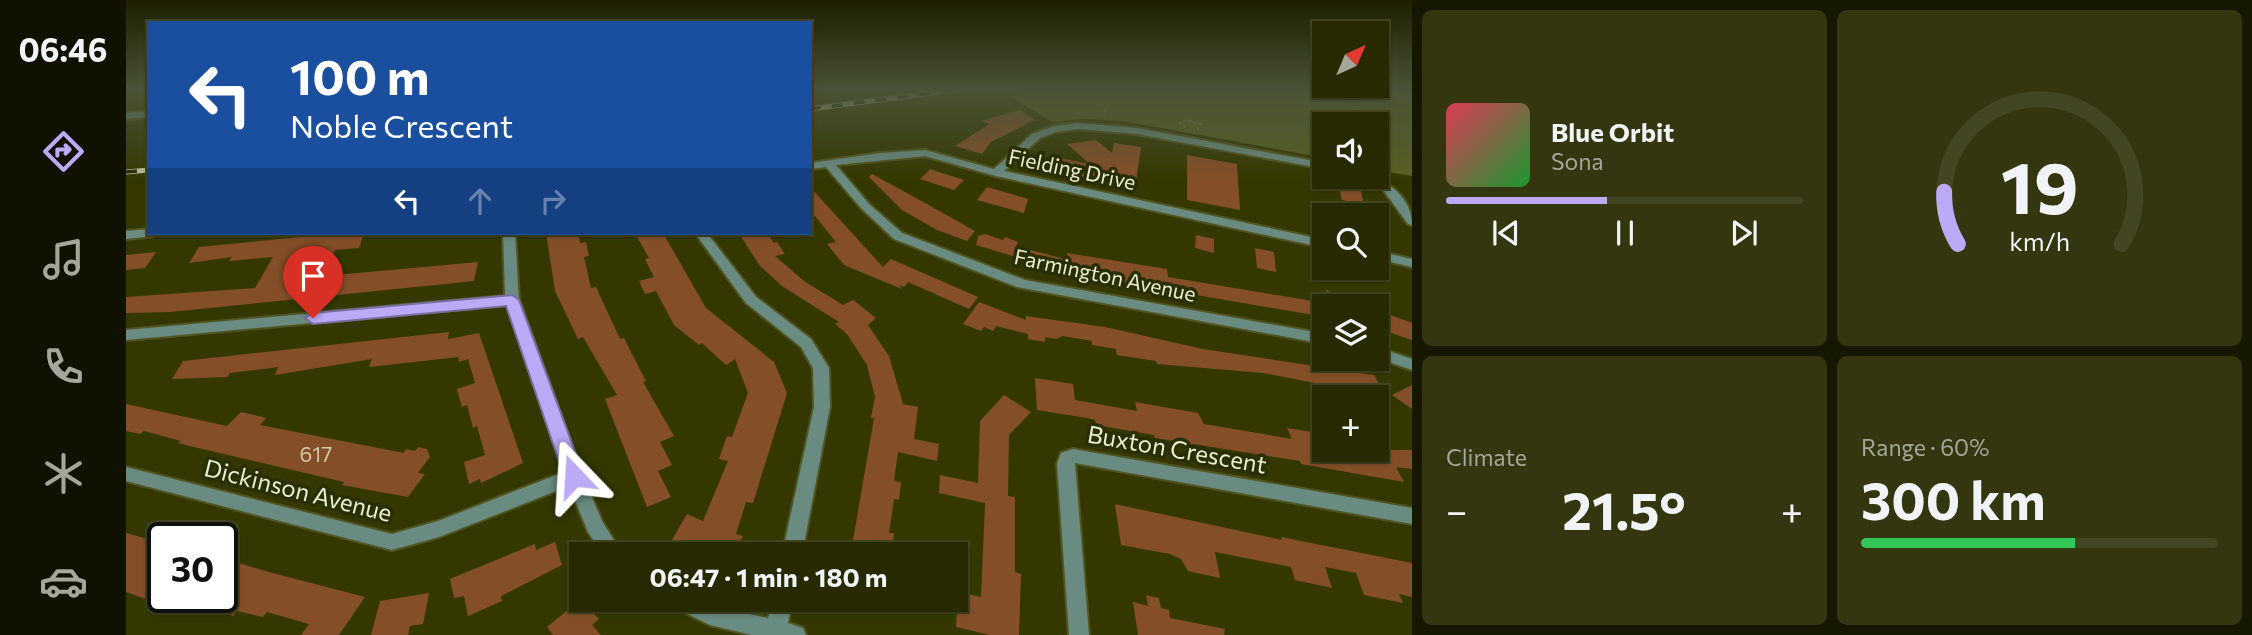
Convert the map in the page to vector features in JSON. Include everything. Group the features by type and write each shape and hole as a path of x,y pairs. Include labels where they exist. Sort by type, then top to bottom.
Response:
{"street":[{"path":"996,173 1036,136 1054,129 1106,126 1312,164"},
{"name":"Fielding Drive","path":"812,166 925,153 996,173 1312,241"},
{"name":"Farmington Avenue","path":"829,164 865,206 898,236 1022,284 1312,338"},
{"path":"1388,189 1412,221"},
{"path":"126,235 147,233"},
{"path":"509,235 512,300 574,476 595,526 605,542"},
{"path":"702,235 751,300 806,343 821,368 822,407 795,542"},
{"path":"1389,258 1412,263"},
{"path":"126,335 512,300"},
{"path":"1389,356 1412,365"},
{"name":"Buxton Crescent","path":"1079,635 1067,458 1073,456 1412,516"},
{"name":"Dickinson Avenue","path":"126,474 392,542 439,529 574,476"},
{"path":"704,612 786,633 783,612"}],"path":[{"path":"1106,120 1106,126"},
{"path":"1189,129 1179,123 1188,120 1201,124 1194,131 1195,142"}],"shaded area":[{"path":"1049,120 1077,120 1053,122"},
{"path":"1096,120 1312,120 1312,156 1123,121"},
{"path":"1389,120 1412,120 1412,176 1389,172"}],"building":[{"path":"1035,120 991,142 982,154 955,146 989,124 982,121"},
{"path":"1096,140 1112,153 1114,143 1141,147 1135,189 1044,170 1049,156 1090,164 1067,144"},
{"path":"1187,155 1237,164 1240,210 1187,200"},
{"path":"930,169 964,180 954,190 920,179"},
{"path":"872,174 975,231 967,241 937,230 902,210 869,177"},
{"path":"987,187 1028,199 1024,213 977,200"},
{"path":"812,189 883,267 891,259 978,297 969,309 908,282 904,287 899,285 902,289 844,265 827,244 836,242 815,216 812,217"},
{"path":"1339,189 1360,189 1364,203 1355,203 1342,200"},
{"path":"985,234 1003,240 1005,237 1018,242 1016,246 1068,260 1067,253 1167,269 1168,277 1312,301 1312,315 1115,281 1115,276 1102,274 1101,279 1063,271 976,245 978,236"},
{"path":"321,235 363,235 359,248 335,250 325,276 478,262 474,281 170,312 126,313 126,297 255,288 273,257 229,261 232,257 189,263 199,247"},
{"path":"546,235 578,235 580,243 586,242 589,256 584,257 591,288 596,287 620,339 624,338 646,381 643,382 674,436 660,442 672,465 658,471 671,497 647,507 605,399 617,395 583,337 578,339 555,291"},
{"path":"636,235 664,235 706,308 774,362 787,393 753,503 746,502 736,534 743,536 740,542 672,540 687,514 703,521 728,461 719,459 727,436 732,437 748,393 735,359 726,365 702,343 699,345 674,325 656,291 645,294 639,281 654,277 645,259 649,258"},
{"path":"740,235 768,235 774,243 777,242 785,254 775,256 804,281 843,305 853,300 876,318 868,325 889,356 903,404 918,407 914,439 939,444 937,461 898,452 894,481 901,482 899,500 894,499 889,533 894,533 893,542 853,542 874,418 871,418 875,397 867,365 847,334 835,324 839,322 782,286 760,266"},
{"path":"1196,235 1214,239 1214,253 1195,248"},
{"path":"1255,248 1274,252 1276,272 1257,268"},
{"path":"156,252 145,268 126,270 126,255"},
{"path":"979,302 1026,320 1026,316 1105,327 1203,349 1312,366 1312,371 1348,371 1374,375 1379,385 1324,385 1263,373 1157,364 1156,361 1117,355 1116,349 1092,345 1092,341 1063,336 1056,339 1045,337 1045,342 1028,339 1028,334 996,326 993,331 984,327 981,331 963,324"},
{"path":"1389,314 1412,323 1412,340 1389,332"},
{"path":"449,332 448,339 479,333 523,463 481,483 480,479 469,484 464,462 485,455 477,426 473,428 467,405 462,407 457,389 475,383 468,359 459,362 458,357 369,367 372,359 275,375 278,367 230,373 227,377 172,379 183,361"},
{"path":"1035,378 1073,384 1075,400 1137,411 1135,402 1198,413 1204,424 1292,439 1287,428 1312,432 1312,462 1389,462 1389,450 1412,450 1412,469 1396,467 1404,482 1301,464 1300,461 1155,438 1154,435 1096,425 1095,420 1087,418 1037,410"},
{"path":"1412,385 1412,409 1392,395"},
{"path":"1004,395 1031,412 1009,435 1008,496 1015,497 1015,572 1021,574 1019,635 990,635 956,627 957,612 968,612 968,594 981,597 985,503 939,493 940,475 978,483 980,421"},
{"path":"126,404 227,426 241,412 266,418 260,425 404,453 406,449 415,451 418,447 427,449 430,457 418,473 425,474 408,497 342,485 344,482 178,443 181,441 144,431 140,434 126,431"},
{"path":"1115,504 1282,540 1281,537 1412,563 1412,597 1399,594 1403,603 1364,595 1356,573 1325,567 1332,588 1295,580 1291,567 1215,552 1220,578 1188,571 1181,559 1170,554 1121,545"},
{"path":"126,533 147,539 147,599 126,592"},
{"path":"555,542 562,565 501,596 502,601 468,616 464,596 454,598 450,579 535,544 536,550"},
{"path":"238,563 365,597 339,635 301,635 309,624 267,612 263,617 238,611"},
{"path":"429,593 423,624 410,626 408,635 371,635 380,601"},
{"path":"1146,595 1159,598 1161,608 1169,610 1170,618 1225,629 1224,635 1138,635 1133,602 1148,606"},
{"path":"569,609 569,612 592,612 599,619 592,625 601,635 553,635 547,627"}],"railway":[{"path":"126,172 147,170"}],"route":[{"path":"313,318 512,300 574,476"}]}
